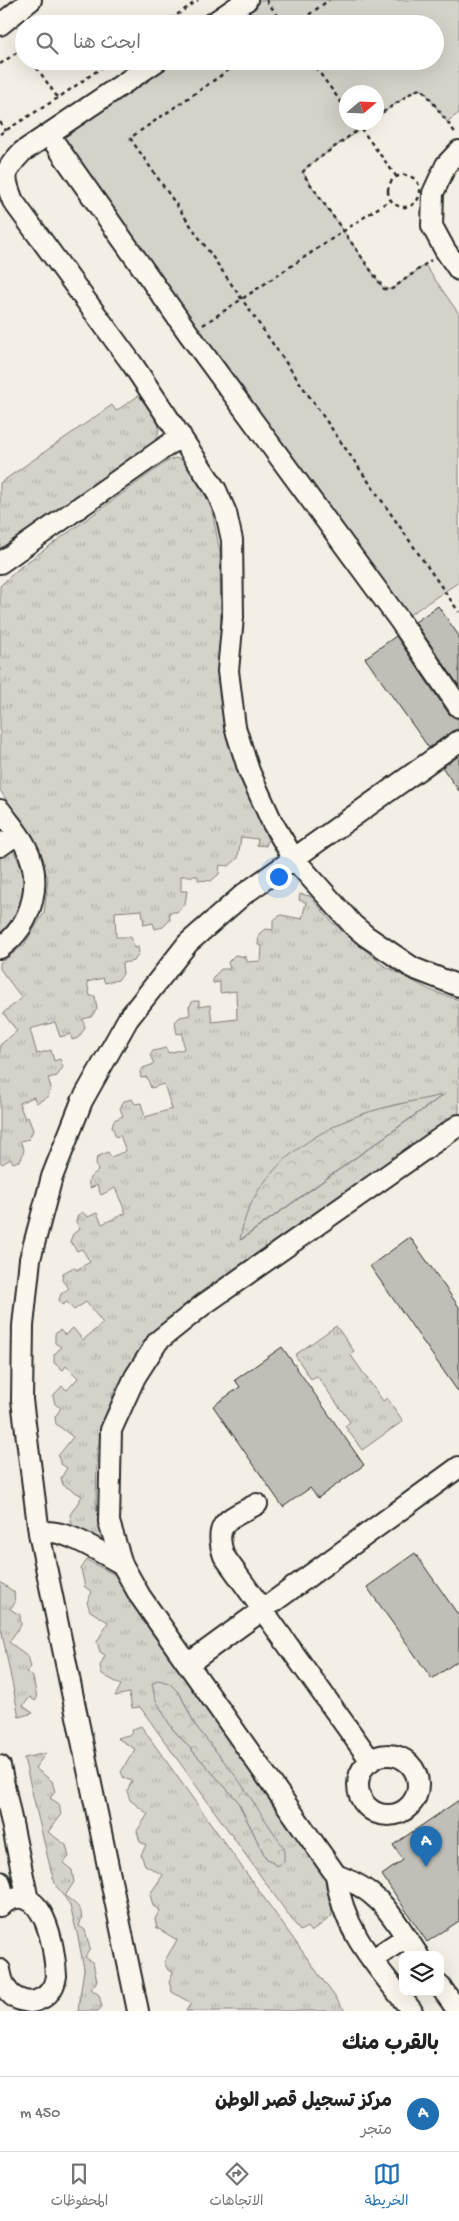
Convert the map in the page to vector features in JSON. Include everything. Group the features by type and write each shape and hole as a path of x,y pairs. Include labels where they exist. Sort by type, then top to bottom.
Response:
{"street":[{"path":"0,25 32,0"},
{"path":"225,15 247,0"},
{"path":"144,70 22,152 10,165 5,181 14,201 128,358 181,436 216,490 226,513 232,540 233,617 228,671 235,727 249,771 272,822 294,859 353,925 380,947 413,968 459,986"},
{"path":"49,135 189,334 400,621 459,707"},
{"path":"459,151 446,166 433,193 432,226 459,270"},
{"path":"0,563 181,436"},
{"path":"138,2011 40,1533 22,1400 23,1326 30,1259 52,1177 82,1101 128,1019 188,943 244,894 459,741"},
{"path":"0,810 29,855 34,878 34,891 23,925 16,935 0,948"},
{"path":"0,846 17,834"},
{"path":"412,2011 356,1939 346,1918 336,1875 140,1596 122,1564 109,1522 111,1430 135,1377 158,1341 203,1305 459,1125"},
{"path":"188,1664 459,1467"},
{"path":"257,1504 226,1522 221,1528 218,1542 224,1556 371,1761"},
{"path":"40,1533 51,1531 63,1534 122,1564"},
{"path":"0,1766 28,1900"},
{"path":"336,1875 360,1885 380,1900 415,1951"},
{"path":"0,1882 2,1904 16,1898 28,1900 39,1907 45,1918 56,1968 55,1983 48,2003 15,2000 2,1982 0,1970"},
{"path":"372,1960 406,1937"},
{"path":"444,1992 458,2011"}],"path":[{"path":"177,15 198,0"},
{"path":"266,0 277,15"},
{"path":"308,15 329,0"},
{"path":"0,64 15,54"},
{"path":"38,70 58,98"},
{"path":"0,134 58,98 98,70"},
{"path":"229,70 130,138 459,612"},
{"path":"318,70 339,99"},
{"path":"384,112 420,89 425,92 459,138"},
{"path":"0,122 6,131"},
{"path":"357,130 307,167 304,172 306,178 383,287 387,290 392,289 445,250"},
{"path":"362,130 396,176"},
{"path":"406,174 416,179 420,194 414,204 399,206 390,200 389,184 396,176 406,174"},
{"path":"189,334 390,200"}],"green space":[{"path":"247,0 459,0 459,113 447,122 425,92 420,89 414,91 384,112 384,85 339,85 339,130 359,130 307,167 303,172 384,289 392,289 425,265 459,314 459,582 400,621 49,135 144,70 444,70 444,15 225,15"},
{"path":"141,394 153,411 158,423 158,435 154,442 32,528 0,553 0,483 112,405 116,411"},
{"path":"175,458 184,460 192,469 211,506 220,552 221,645 238,767 268,840 266,846 257,845 258,839 241,837 238,858 229,866 220,865 219,874 211,881 198,880 198,876 181,876 181,891 187,891 185,904 177,912 169,912 170,920 163,927 155,929 153,923 144,925 142,910 115,912 116,937 131,937 134,948 138,947 139,953 134,961 122,963 123,974 118,980 105,983 103,978 87,982 90,996 95,996 97,1009 91,1017 83,1019 85,1028 78,1038 72,1040 71,1034 60,1037 55,1022 30,1029 37,1054 51,1050 54,1061 60,1059 63,1067 57,1076 48,1078 51,1088 48,1097 36,1103 34,1097 19,1103 25,1119 28,1117 33,1130 29,1139 20,1141 24,1150 21,1160 13,1163 11,1159 2,1164 0,1161 0,1045 17,1031 3,1013 22,998 0,969 0,963 24,945 44,913 48,879 38,848 0,790 0,586 19,568 166,462"},
{"path":"0,832 21,865 24,885 21,901 15,915 0,933"},
{"path":"300,894 310,896 333,923 383,965 430,990 459,1000 459,1113 195,1296 153,1333 114,1391 97,1451 96,1507 106,1549 73,1529 70,1515 82,1496 63,1485 61,1478 67,1468 61,1464 58,1456 73,1437 56,1424 55,1417 61,1408 55,1404 53,1396 62,1386 67,1390 78,1378 66,1366 63,1370 54,1363 54,1355 61,1347 55,1343 55,1334 60,1330 65,1335 73,1328 83,1340 103,1323 86,1302 74,1310 67,1302 62,1305 59,1300 61,1294 69,1288 62,1280 63,1273 74,1267 76,1270 90,1262 82,1249 77,1251 70,1241 73,1234 80,1229 76,1222 78,1215 82,1212 88,1217 97,1213 102,1224 126,1213 115,1188 101,1195 97,1185 90,1188 89,1182 91,1176 98,1171 97,1157 108,1152 111,1157 126,1151 120,1135 116,1137 112,1126 114,1120 123,1116 120,1108 124,1101 132,1099 135,1104 141,1103 145,1117 172,1109 164,1084 151,1088 147,1077 141,1078 140,1072 143,1068 154,1064 150,1055 153,1051 166,1048 168,1053 184,1049 182,1033 177,1034 175,1022 180,1017 190,1015 189,1007 193,1001 199,1001 199,1007 210,1005 212,1022 237,1019 236,991 220,993 220,982 213,983 213,978 221,969 230,969 228,962 235,955 246,957 247,962 261,961 262,946 258,945 259,934 265,929 273,930 273,920 281,915 302,919 306,902 299,900","holes":["442,1096 241,1240 347,1120 394,1105"]},
{"path":"443,1095 240,1240 245,1219 253,1200 264,1183 277,1167 310,1140 358,1115"},
{"path":"336,1326 354,1351 350,1354 383,1401 387,1398 403,1421 362,1450 345,1426 350,1422 317,1376 311,1379 295,1355"},
{"path":"87,1560 117,1576 140,1616 326,1879 331,1893 332,1916 311,1932 307,1927 300,1931 140,1707 132,1708 129,1693 115,1696 121,1685 102,1674 100,1666 105,1655 100,1652 97,1642 108,1622 90,1611 87,1602 92,1592 85,1587 81,1569","holes":["180,1694 195,1725 209,1743 277,1866 266,1858 237,1800 171,1727"]},
{"path":"0,1582 14,1592 15,1603 10,1609 20,1615 21,1625 9,1642 28,1656 31,1667 26,1672 33,1677 37,1698 35,1701 30,1697 23,1706 33,1713 19,1717 0,1623"},
{"path":"159,1680 169,1683 180,1694 195,1725 238,1779 284,1848 284,1862 277,1866 266,1858 237,1800 171,1727 155,1698 152,1684"},
{"path":"141,1726 345,2011 186,2011 191,2003 172,1992 169,1982 173,1972 168,1970 164,1962 177,1940 157,1928 155,1919 160,1910 153,1906 150,1894 163,1875 145,1865 141,1855 146,1845 140,1842 137,1831 148,1814 130,1800 127,1791 132,1781 124,1778 121,1772 135,1749 117,1738 132,1734 131,1730"},
{"path":"46,1753 35,1768 52,1781 55,1792 50,1798 59,1804 61,1814 48,1832 66,1845 69,1857 63,1863 72,1870 74,1882 65,1896 77,1905 81,1912 79,1926 85,1930 90,1949 85,1957 93,1963 97,1981 91,1989 99,1995 102,2007 98,2011 78,2011 84,1969 78,1937 70,1906 56,1886 51,1871 24,1758"}],"building":[{"path":"438,606 459,636 459,686 415,622"},
{"path":"396,636 449,714 459,719 459,729 452,731 429,748 365,658"},
{"path":"459,756 459,791 442,767"},
{"path":"410,1237 459,1307 459,1393 370,1266"},
{"path":"282,1347 364,1465 318,1498 310,1488 283,1507 213,1406 240,1387 235,1380"},
{"path":"415,1553 459,1616 459,1660 432,1679 367,1587"},
{"path":"459,1800 459,1921 427,1942 382,1875 403,1860 393,1845"}],"place":[{"name":"مركز تسجيل قصر الوطن","path":"426,1867"}]}
